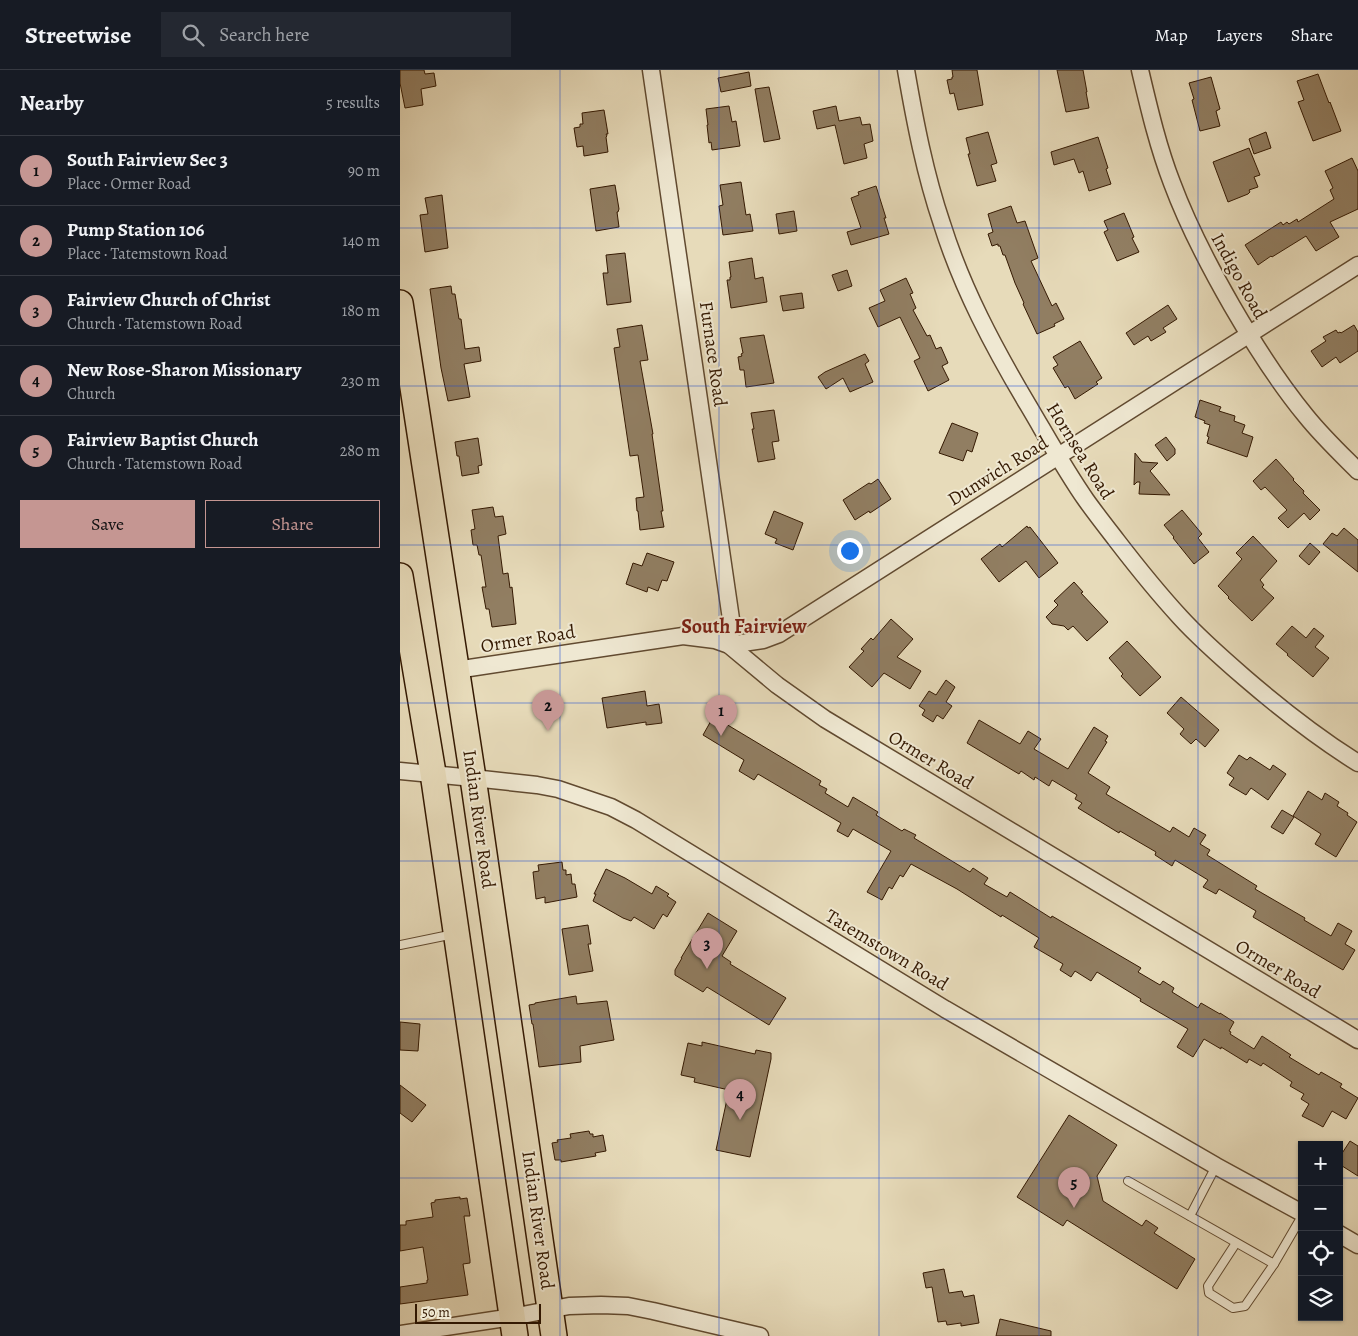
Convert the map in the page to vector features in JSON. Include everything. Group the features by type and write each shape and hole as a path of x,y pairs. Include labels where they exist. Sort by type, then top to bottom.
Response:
{"main road":[{"name":"Indian River Road","path":"400,303 473,778 554,1336"},
{"name":"Indian River Road","path":"400,576 433,773 513,1326"}],"street":[{"name":"Furnace Road","path":"651,70 732,626 729,645"},
{"name":"Hornsea Road","path":"906,70 917,131 933,196 942,226 965,286 998,352 1058,457 1087,502 1139,570 1213,651 1276,705 1329,745 1358,763"},
{"name":"Indigo Road","path":"1140,70 1149,111 1171,182 1191,230 1211,269 1248,334 1283,386 1306,417 1358,471"},
{"name":"Dunwich Road","path":"729,645 763,640 778,634 1358,265"},
{"name":"Ormer Road","path":"456,670 684,636 714,640 729,645 777,685 825,719 1358,1040"},
{"name":"Tatemstown Road","path":"400,771 537,785 558,789 611,807 636,820 945,1009 1298,1213"},
{"path":"1343,1236 1358,1245"},
{"path":"400,1334 513,1326 551,1310 569,1306 601,1305 628,1306 760,1336"}],"lane":[{"path":"400,945 456,933"},
{"path":"1190,1216 1216,1166"},
{"path":"1128,1182 1274,1264"},
{"path":"1236,1243 1208,1286 1209,1293 1234,1308 1245,1306 1274,1264 1298,1222"}],"building":[{"path":"400,70 424,70 425,74 434,73 436,86 421,89 423,105 405,108 400,83"},
{"path":"952,70 977,70 983,105 958,110 954,93 950,94 947,80 953,77"},
{"path":"1057,70 1083,70 1089,108 1066,112"},
{"path":"749,72 751,86 721,92 718,78"},
{"path":"1318,74 1341,131 1313,141 1298,102 1304,100 1297,81"},
{"path":"1211,77 1220,109 1216,111 1220,126 1200,131 1189,83"},
{"path":"769,87 780,139 764,142 755,89"},
{"path":"729,106 732,122 736,121 740,146 712,150 711,142 709,143 706,109"},
{"path":"836,106 839,121 860,117 862,125 870,124 873,141 864,144 867,158 844,164 835,125 817,129 813,111"},
{"path":"604,110 608,134 606,134 606,137 608,152 584,156 583,146 577,147 574,128 580,127 580,124 583,124 582,113"},
{"path":"988,132 997,163 991,165 996,181 977,186 968,154 970,154 966,138"},
{"path":"1266,132 1271,148 1254,154 1249,139"},
{"path":"1098,137 1111,184 1089,191 1083,171 1079,173 1074,159 1054,165 1051,152"},
{"path":"1249,148 1260,175 1254,177 1258,187 1249,190 1248,194 1228,202 1213,162"},
{"path":"1352,158 1358,171 1358,209 1330,222 1339,237 1316,251 1306,236 1258,265 1245,245 1281,222 1283,225 1287,222 1289,224 1297,219 1298,222 1334,199 1330,190 1333,188 1325,171"},
{"path":"741,182 746,215 750,214 753,231 723,235 719,206 723,205 720,185"},
{"path":"615,185 619,209 617,212 619,227 596,231 590,189"},
{"path":"876,186 889,234 851,245 847,232 861,228 851,198 859,195 858,192"},
{"path":"442,195 448,248 425,252 420,215 428,214 425,198"},
{"path":"1011,206 1017,223 1025,221 1038,258 1031,261 1052,306 1056,303 1064,319 1054,324 1055,326 1037,334 1023,304 1005,255 1003,255 998,244 992,246 988,234 993,232 988,214"},
{"path":"794,211 797,231 779,234 776,214"},
{"path":"1124,213 1134,237 1132,238 1139,252 1117,261 1104,232 1108,230 1104,221"},
{"path":"625,253 631,302 607,305 603,273 608,273 606,255"},
{"path":"752,258 755,279 763,277 767,302 731,308 727,280 730,280 731,277 729,262"},
{"path":"847,270 852,286 838,291 832,275"},
{"path":"906,278 913,293 910,294 916,308 913,310 927,336 930,335 936,349 941,347 948,363 942,366 949,380 928,391 914,361 920,358 900,317 878,327 869,308 885,301 880,290"},
{"path":"451,286 452,294 455,294 459,319 461,319 465,349 479,347 481,361 464,364 470,397 448,401 441,368 430,289"},
{"path":"802,293 804,308 783,311 780,296"},
{"path":"1168,305 1177,319 1163,328 1166,332 1151,341 1148,336 1134,345 1126,333"},
{"path":"642,325 648,360 640,361 653,434 664,527 640,530 636,498 644,497 638,455 630,456 614,348 620,347 617,329"},
{"path":"1354,325 1358,332 1358,351 1340,363 1336,357 1322,367 1311,351 1326,341 1323,337 1336,330 1338,333 1341,333"},
{"path":"764,335 774,383 746,387 744,370 740,370 738,357 742,356 741,354 743,353 740,338"},
{"path":"1080,341 1102,378 1096,382 1098,384 1075,399 1068,386 1065,388 1053,368 1058,365 1053,357"},
{"path":"865,354 869,361 865,364 873,382 850,392 843,378 826,389 818,377"},
{"path":"1200,400 1221,407 1219,411 1235,416 1234,421 1245,425 1242,433 1253,437 1247,457 1207,443 1210,425 1195,417"},
{"path":"774,410 779,441 772,442 775,459 758,462 751,413"},
{"path":"952,423 978,433 972,452 967,450 963,461 939,453"},
{"path":"1166,437 1175,449 1175,454 1167,461 1155,445"},
{"path":"478,438 482,465 478,466 479,473 462,476 455,442"},
{"path":"1135,453 1142,462 1158,463 1150,471 1170,495 1139,494 1140,482 1134,485"},
{"path":"1276,459 1304,491 1303,493 1320,510 1310,520 1304,513 1288,528 1278,518 1287,510 1265,487 1261,490 1253,481"},
{"path":"878,479 891,499 870,513 869,511 855,520 843,500"},
{"path":"493,507 495,517 503,516 506,534 498,536 503,574 508,573 510,588 512,587 516,624 492,627 482,587 486,587 481,555 479,555 477,545 473,545 471,530 475,529 472,510"},
{"path":"1182,510 1202,534 1198,538 1209,552 1194,564 1164,525"},
{"path":"774,511 803,523 793,550 775,543 777,539 765,534"},
{"path":"1027,526 1028,528 1030,527 1058,563 1039,578 1026,561 999,582 981,559 1000,544 1002,547"},
{"path":"1344,528 1358,540 1358,572 1323,544 1332,533 1337,536"},
{"path":"1253,536 1277,561 1260,580 1264,585 1262,587 1274,598 1252,621 1218,586 1242,559 1236,553"},
{"path":"1310,543 1320,552 1309,565 1299,556"},
{"path":"647,553 674,562 667,581 662,580 658,591 648,587 647,592 626,584 633,563 642,566"},
{"path":"1074,582 1083,592 1081,593 1108,622 1087,641 1073,626 1068,630 1064,626 1052,624 1046,617 1058,605 1054,601"},
{"path":"891,619 913,639 897,657 921,671 910,689 884,673 872,687 849,667 864,651 861,649 871,638 873,640"},
{"path":"1292,626 1306,638 1314,628 1324,636 1315,647 1329,658 1313,677 1276,644"},
{"path":"1127,641 1161,677 1140,696 1121,676 1123,674 1109,658"},
{"path":"946,680 955,687 946,702 952,706 943,719 937,715 933,722 922,715 925,710 919,706 929,691 936,695"},
{"path":"645,691 647,706 659,704 662,723 646,725 646,722 607,728 602,698"},
{"path":"1181,697 1219,730 1205,747 1196,739 1191,744 1180,734 1184,729 1167,713"},
{"path":"712,719 720,724 721,721 821,781 819,785 827,789 825,793 848,807 853,797 878,812 876,815 902,831 904,829 916,835 914,838 970,872 973,868 988,878 984,884 1007,897 1010,892 1051,918 1052,916 1141,968 1138,972 1160,985 1163,981 1174,988 1172,992 1198,1008 1201,1003 1220,1013 1234,1022 1229,1031 1231,1032 1230,1034 1254,1049 1262,1036 1291,1055 1289,1057 1319,1075 1321,1072 1342,1084 1340,1087 1358,1098 1346,1119 1332,1111 1323,1127 1302,1116 1309,1104 1301,1099 1304,1094 1290,1086 1292,1082 1263,1063 1261,1066 1249,1059 1247,1063 1204,1039 1193,1057 1177,1047 1188,1029 1140,1001 1141,999 1097,972 1091,981 1075,971 1071,977 1060,970 1063,964 1034,947 1039,938 911,864 903,877 900,875 892,889 889,887 882,900 867,892 891,851 853,829 848,837 837,831 841,823 758,774 754,780 739,771 744,760 703,735"},
{"path":"979,720 1020,744 1028,731 1041,739 1034,749 1068,769 1094,727 1108,736 1105,741 1107,742 1088,773 1110,787 1106,794 1170,832 1173,827 1189,837 1194,828 1206,835 1200,844 1210,850 1207,855 1257,886 1255,889 1305,918 1304,920 1331,936 1338,923 1352,931 1345,944 1355,950 1343,970 1253,917 1256,911 1219,889 1216,894 1203,887 1208,880 1175,860 1172,866 1155,855 1156,852 1120,831 1119,833 1078,808 1082,803 1075,799 1077,795 1052,780 1049,786 1035,777 1034,780 1021,771 1019,774 967,743"},
{"path":"1239,755 1247,760 1250,757 1270,770 1273,765 1286,774 1268,800 1251,788 1246,795 1229,785 1234,778 1227,773"},
{"path":"1308,791 1322,800 1325,793 1339,802 1337,806 1357,822 1336,857 1315,844 1321,834 1293,816"},
{"path":"1282,810 1294,817 1283,834 1271,827"},
{"path":"562,862 566,875 571,874 572,884 575,884 577,897 545,903 545,897 536,899 533,872 539,871 538,865"},
{"path":"606,869 652,894 656,886 669,894 667,896 676,902 667,917 663,914 654,929 634,917 631,921 623,918 593,901 596,894 594,894"},
{"path":"708,913 737,931 722,956 731,962 730,964 786,998 769,1025 707,987 703,992 675,975 675,970 681,958"},
{"path":"588,925 591,944 588,944 593,971 569,975 562,929"},
{"path":"576,996 577,1004 607,1001 614,1040 580,1046 581,1062 539,1067 529,1005"},
{"path":"400,1022 420,1024 418,1051 400,1050"},
{"path":"702,1042 755,1054 756,1050 771,1053 750,1157 716,1150 729,1090 694,1082 695,1078 681,1075 688,1043 702,1046"},
{"path":"400,1085 426,1105 412,1122 400,1113"},
{"path":"1069,1115 1117,1145 1097,1176 1103,1201 1142,1226 1146,1220 1158,1228 1154,1233 1195,1259 1177,1289 1067,1220 1063,1226 1017,1197"},
{"path":"589,1131 590,1134 593,1134 593,1137 603,1135 606,1151 595,1153 596,1156 561,1162 561,1160 555,1160 552,1143 558,1142 557,1140 571,1138 570,1134"},
{"path":"1350,1141 1358,1146 1358,1176 1343,1167 1343,1152"},
{"path":"460,1197 460,1199 467,1198 470,1216 464,1216 470,1260 470,1263 463,1264 468,1295 400,1304 400,1287 427,1283 428,1280 423,1247 400,1251 400,1225 406,1225 406,1221 433,1217 431,1203 435,1202 435,1200"},
{"path":"944,1269 949,1293 962,1291 964,1297 974,1295 979,1323 961,1326 961,1323 947,1325 946,1321 938,1322 932,1287 926,1288 923,1273"},
{"path":"1000,1319 1051,1331 1051,1336 996,1336"}],"place":[{"name":"Pump Station 106","path":"548,731"},
{"name":"South Fairview Sec 3","path":"721,736"},
{"name":"Fairview Church of Christ","path":"707,969"},
{"name":"New Rose-Sharon Missionary","path":"740,1120"},
{"name":"Fairview Baptist Church","path":"1074,1208"}],"district":[{"name":"South Fairview","path":"744,626"}]}
